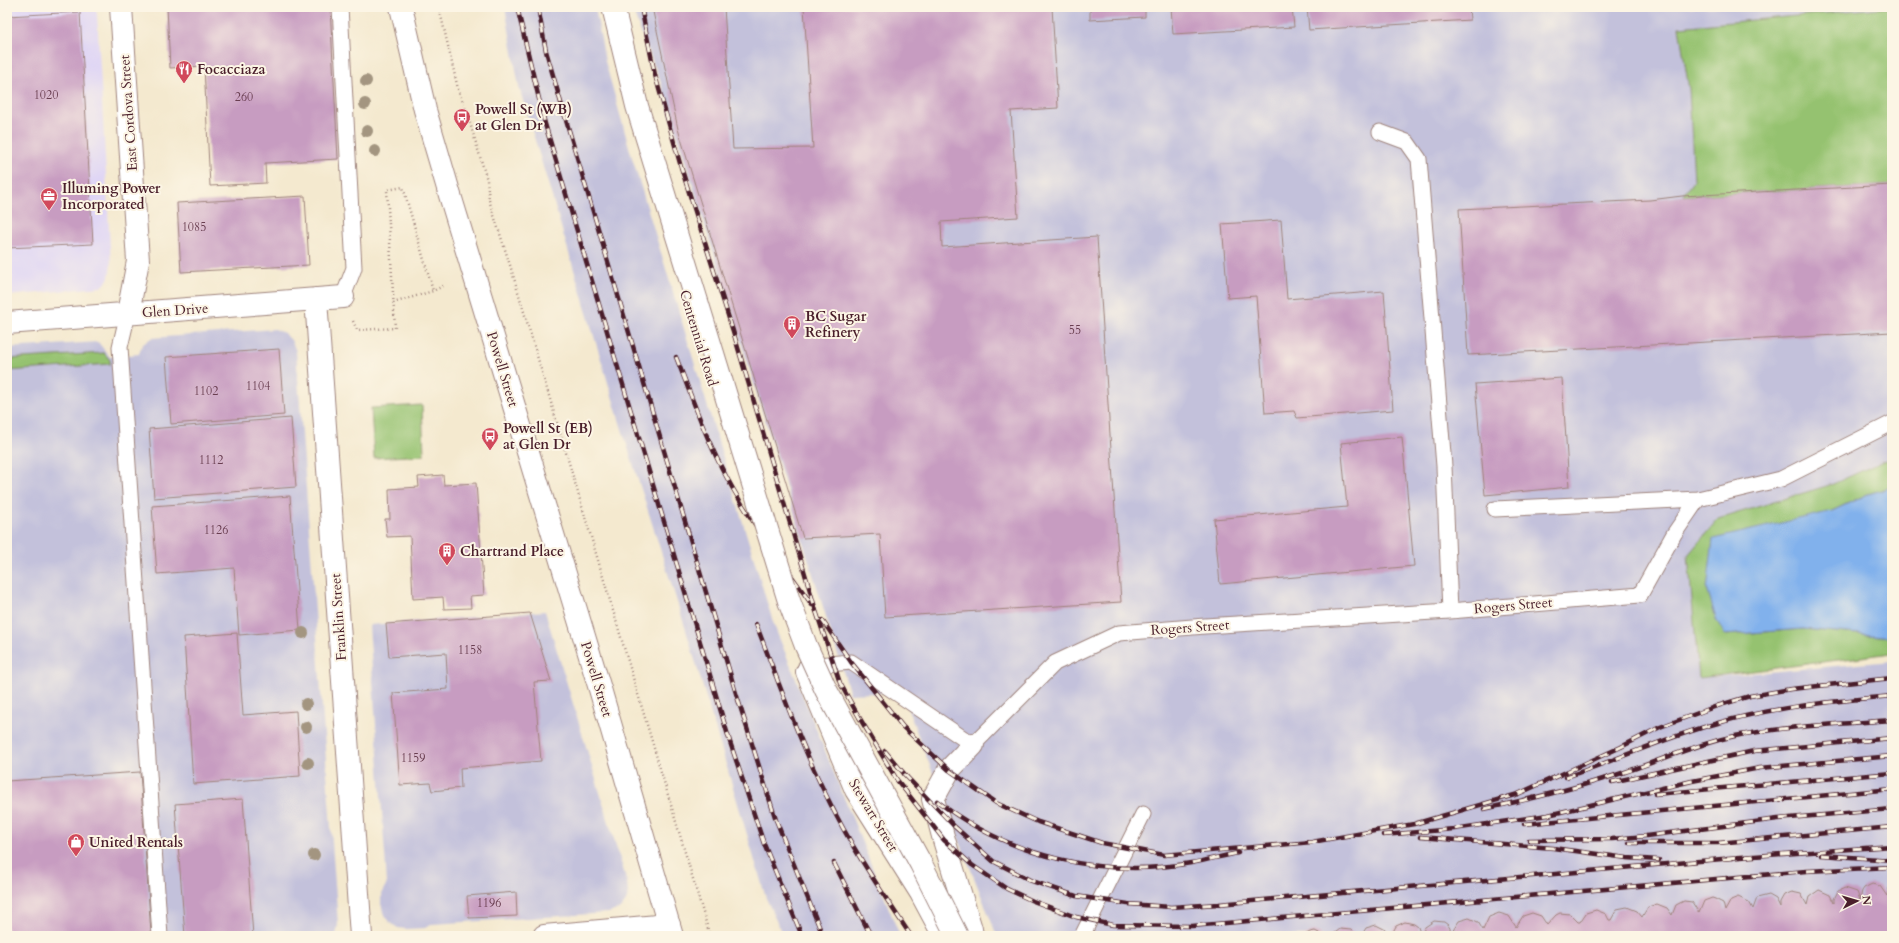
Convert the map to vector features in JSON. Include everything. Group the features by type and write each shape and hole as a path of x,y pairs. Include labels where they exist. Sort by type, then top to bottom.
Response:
{"street":[{"name":"East Cordova Street","path":"121,7 138,261 128,314"},
{"name":"Powell Street","path":"401,7 425,110 451,200 576,610 671,931"},
{"name":"Centennial Road","path":"606,7 644,164 708,372 767,540 805,666"},
{"path":"613,7 642,122 789,601 806,646 826,690 921,864 957,936"},
{"name":"Glen Drive","path":"7,323 342,297"},
{"name":"Franklin Street","path":"316,299 361,936"},
{"name":"Stewart Street","path":"805,666 856,790 921,892 944,936"},
{"path":"972,936 933,798 949,770 973,744"},
{"path":"544,936 671,931"}],"lane":[{"path":"340,7 354,268 342,297"},
{"path":"1380,132 1407,142 1419,159 1444,466 1450,610"},
{"path":"128,314 120,347 160,936"},
{"path":"1495,509 1698,499 1781,479 1892,423"},
{"name":"Rogers Street","path":"973,744 1055,663 1119,633 1450,610 1640,594 1674,534 1698,499"},
{"path":"805,666 851,662 973,744"},
{"path":"1082,936 1143,814"}],"path":[{"path":"439,7 458,89 468,113 487,180 489,200 510,265 710,936"},
{"path":"342,297 357,330 394,328 387,190 403,187 433,290"},
{"path":"393,304 445,285"}],"shaded area":[{"path":"7,7 95,7 97,14 111,265 109,277 105,284 101,287 7,296"},
{"path":"505,7 595,7 605,61 631,154 774,625 900,936 783,936 766,898 686,630 621,426 519,87"},
{"path":"631,7 1892,7 1892,457 1688,555 1699,678 1892,661 1892,936 997,936 901,692 850,694 660,80"},
{"path":"275,329 284,333 291,340 296,351 338,924 336,935 7,936 7,348 98,342 110,357 139,354 142,345 151,338"},
{"path":"545,611 627,882 628,895 626,901 620,909 608,913 432,924 425,928 398,928 389,922 384,915 381,904 381,894 387,883 369,625"}],"green space":[{"path":"1892,7 1892,185 1682,196 1694,180 1689,89 1679,27"},
{"path":"104,353 110,360 110,364 7,371 7,359"},
{"path":"422,405 424,455 374,458 371,408"},
{"path":"1892,457 1892,487 1868,494 1832,511 1725,635 1803,629 1892,637 1892,653 1699,678 1688,555 1718,519 1833,484"}],"water":[{"path":"1892,487 1892,637 1803,629 1725,635 1716,619 1707,589 1713,539 1832,511 1868,494"}],"building":[{"path":"167,7 330,7 338,159 265,163 266,183 210,186 204,66 170,68"},
{"path":"652,7 724,7 733,149 813,148 804,7 1052,7 1058,108 1011,111 1018,217 941,222 942,247 1097,237 1121,602 885,617 880,534 803,538 678,129"},
{"path":"1090,7 1145,7 1145,17 1090,20"},
{"path":"1171,7 1292,7 1294,27 1173,34"},
{"path":"1307,7 1469,7 1470,20 1309,30"},
{"path":"80,12 93,244 7,248 7,16"},
{"path":"1892,185 1892,332 1468,355 1459,209 1650,200 1682,196"},
{"path":"305,196 309,265 181,272 177,203"},
{"path":"1281,220 1287,299 1384,291 1393,410 1297,418 1294,411 1265,413 1256,296 1228,298 1222,224"},
{"path":"279,349 284,415 171,424 166,357"},
{"path":"1562,378 1569,487 1485,495 1475,384"},
{"path":"291,418 296,487 154,498 149,429"},
{"path":"1402,437 1414,566 1220,584 1214,519 1347,507 1341,443"},
{"name":"Chartrand Place","path":"443,475 444,485 476,483 484,595 470,596 471,608 444,609 443,597 413,599 410,536 387,537 385,519 390,519 389,489 419,487 418,477"},
{"path":"290,496 300,630 239,635 234,568 157,574 152,506"},
{"path":"530,613 551,681 534,682 541,761 460,768 461,788 432,791 430,783 400,785 393,693 448,689 446,653 389,657 386,624"},
{"path":"237,633 243,715 296,711 300,776 193,784 184,637"},
{"name":"United Rentals","path":"140,772 151,934 121,936 7,936 7,781"},
{"path":"243,799 253,936 185,936 175,804"},
{"path":"1872,884 1880,886 1887,896 1889,888 1892,884 1892,936 1421,936 1425,927 1434,921 1444,922 1448,925 1452,932 1459,921 1469,918 1478,922 1483,930 1489,917 1499,913 1509,916 1516,927 1523,916 1532,913 1541,916 1547,925 1556,915 1560,913 1570,914 1578,922 1580,922 1586,913 1596,910 1606,914 1609,920 1611,920 1617,909 1627,907 1637,911 1642,917 1648,907 1657,904 1667,908 1672,915 1676,905 1684,901 1692,902 1699,913 1704,901 1712,898 1723,903 1725,911 1731,900 1738,897 1749,902 1753,909 1757,898 1769,895 1776,899 1780,907 1780,902 1784,895 1792,892 1801,894 1807,905 1809,897 1819,890 1830,895 1834,903 1834,899 1838,891 1845,888 1857,892 1860,900 1864,888"},
{"path":"516,892 517,916 469,918 467,896"},
{"path":"1405,922 1414,924 1418,927 1421,936 1391,936 1396,926"},
{"path":"1376,925 1386,930 1389,936 1361,936 1366,928"},
{"path":"1340,929 1351,930 1357,936 1331,936"},
{"path":"1315,931 1325,936 1303,936 1310,932"},
{"path":"1284,934 1289,936 1277,936 1277,935"}],"railway":[{"path":"517,7 545,124 730,742 764,844 802,936"},
{"path":"538,7 546,51 735,690 776,820 823,936"},
{"path":"641,7 655,75 681,167 733,331 816,611 840,683 897,780 944,840 972,865 1007,889 1033,901 1076,917 1113,925 1192,926 1806,871 1892,867"},
{"path":"676,357 719,464 736,495 757,527 812,605"},
{"path":"822,620 851,662 903,727 949,770 996,803 1038,822 1102,843 1164,855 1312,842 1414,824 1518,794 1621,747 1660,727 1717,706 1750,696 1791,689 1892,678"},
{"path":"756,624 799,736 818,779 857,853 911,936"},
{"path":"1566,777 1679,735 1739,717 1804,705 1892,696"},
{"path":"1484,809 1588,784 1721,739 1793,728 1892,720"},
{"path":"1612,782 1754,751 1892,738"},
{"path":"885,751 907,777"},
{"path":"1383,835 1454,829 1548,815 1692,781 1760,768 1892,756"},
{"path":"1655,794 1892,773"},
{"path":"904,774 955,827 993,861 1032,881 1076,896 1128,904 1171,907 1219,904 1733,858"},
{"path":"1524,824 1892,789"},
{"path":"937,801 965,820 994,836 1025,849 1057,859 1090,865 1124,868 1157,867 1191,863 1238,853"},
{"path":"1529,840 1612,839 1778,819 1892,809"},
{"path":"1629,843 1718,843 1892,827"},
{"path":"1420,837 1553,848 1627,858 1659,860"},
{"path":"1727,858 1892,846"},
{"path":"1821,855 1892,860"},
{"path":"834,863 871,936"}],"place":[{"name":"Focacciaza","path":"184,84"},
{"name":"Powell St (WB) at Glen Dr","path":"462,132"},
{"name":"Illuming Power Incorporated","path":"49,211"},
{"name":"BC Sugar Refinery","path":"792,339"},
{"name":"Powell St (EB) at Glen Dr","path":"490,451"},
{"name":"Chartrand Place","path":"447,566"},
{"name":"United Rentals","path":"76,857"}]}
